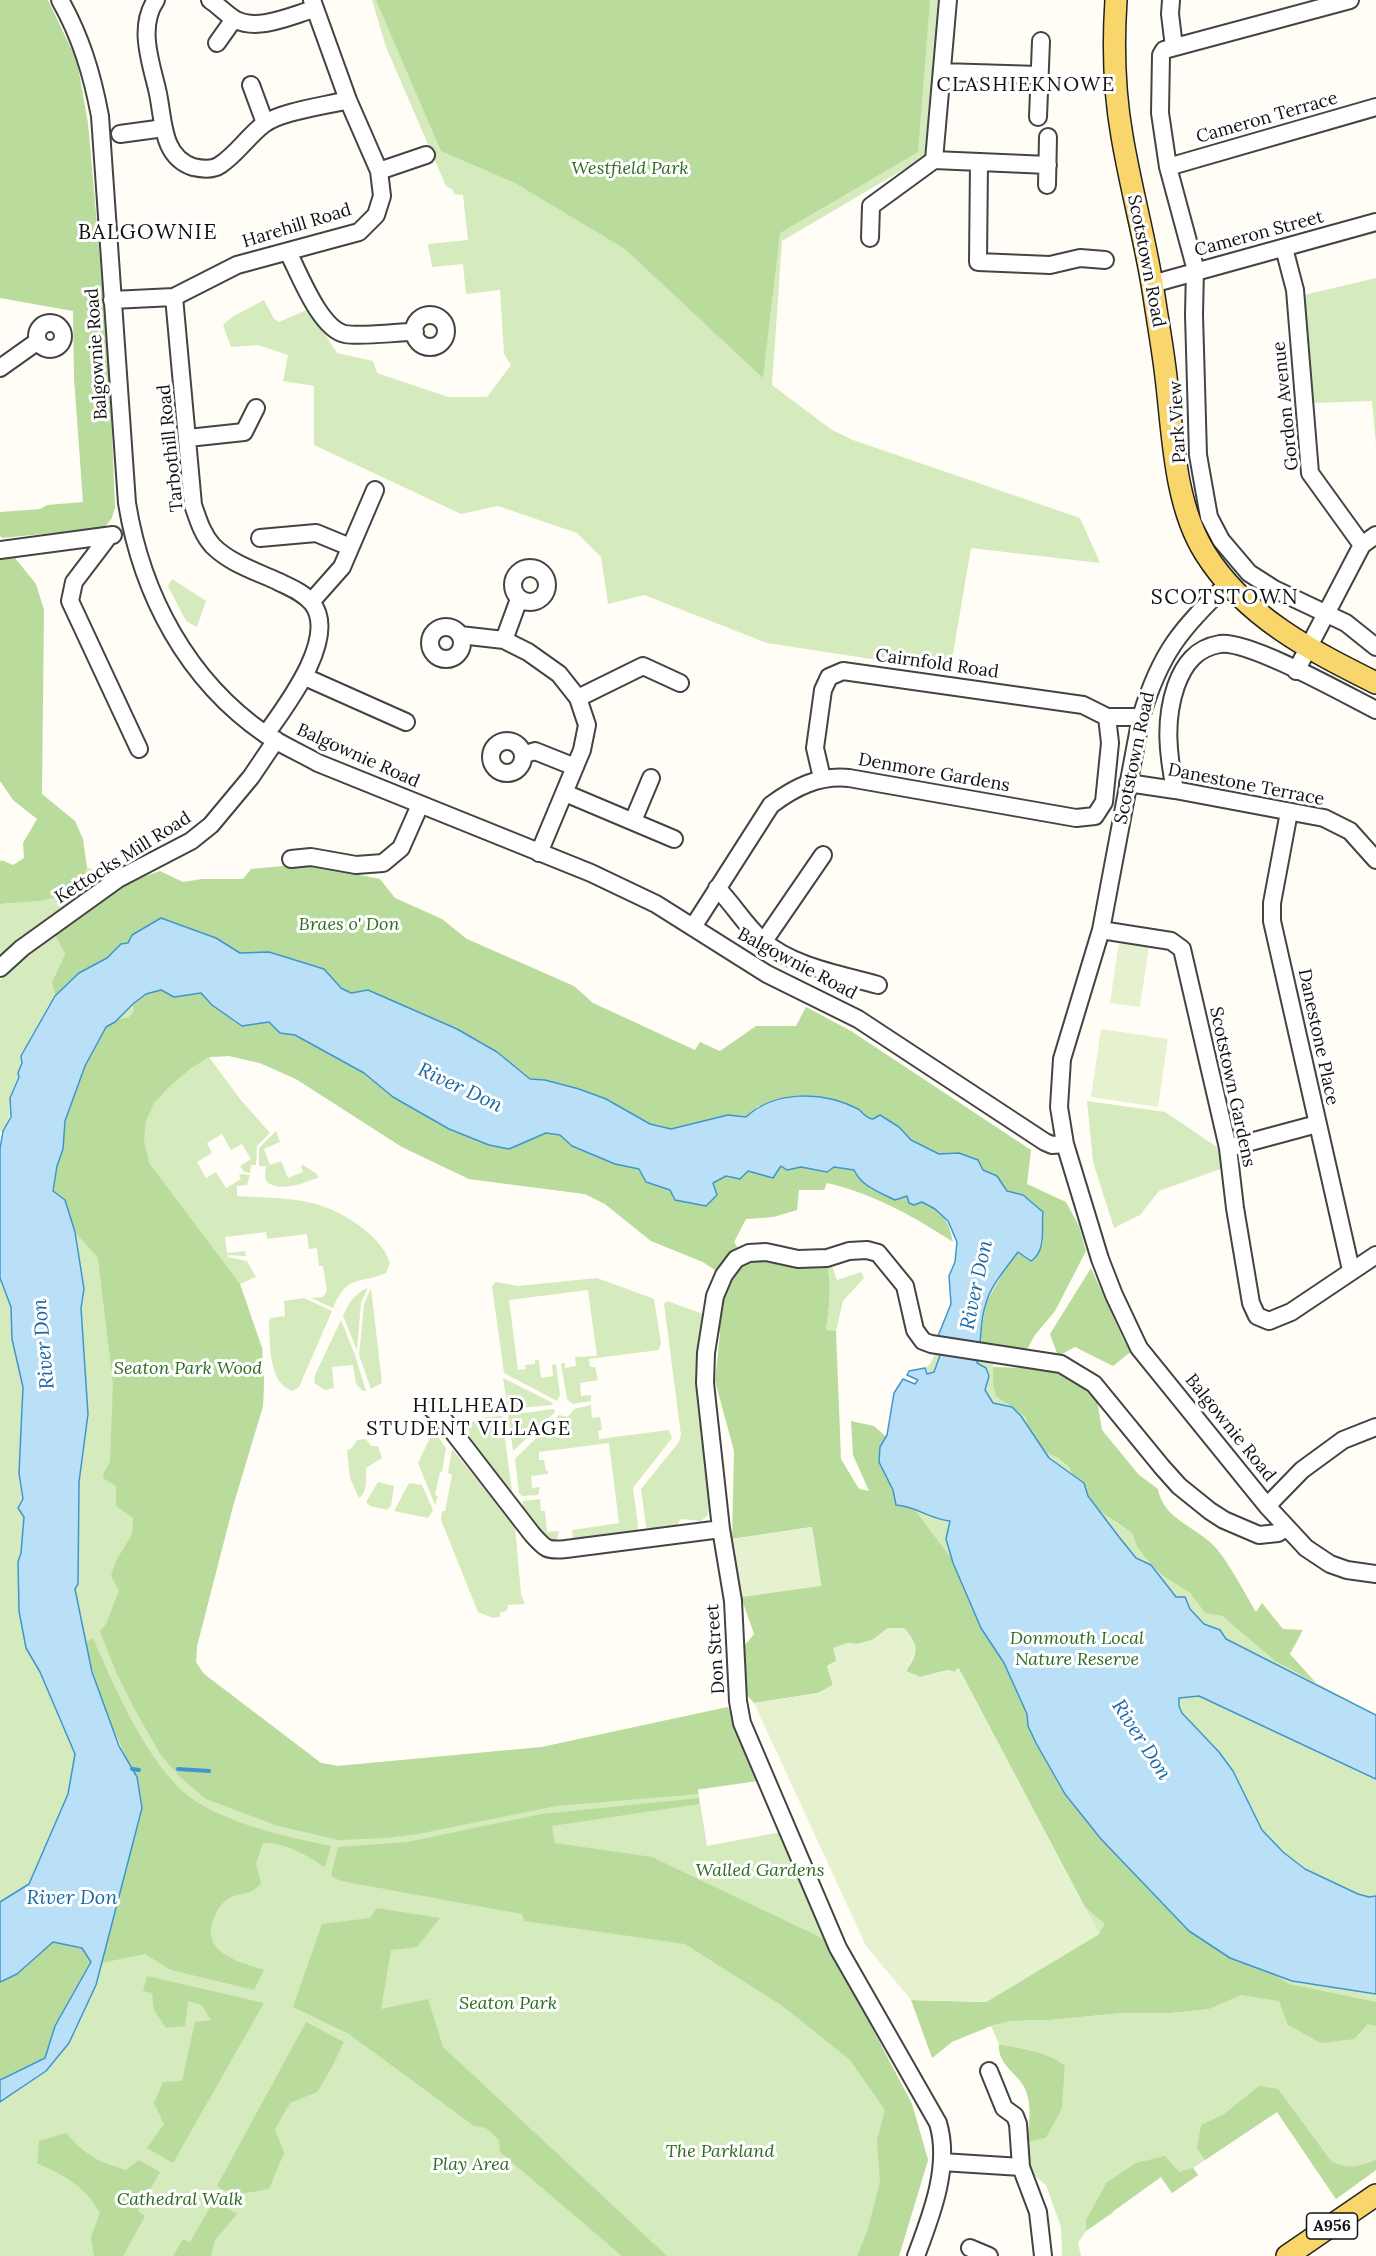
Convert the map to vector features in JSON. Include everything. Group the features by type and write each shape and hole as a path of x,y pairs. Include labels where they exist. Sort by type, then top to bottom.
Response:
{"main road":[{"name":"Scotstown Road","path":"1116,0 1115,76 1121,134 1152,284 1166,372 1175,455 1187,517 1205,552 1227,584"},
{"path":"1227,584 1255,612 1309,646 1376,683"},
{"name":"A956","path":"1287,2256 1376,2195"}],"street":[{"name":"Balgownie Road","path":"60,0 86,54 100,116 127,503 132,532 154,600 177,642 204,679 225,700 271,737 318,763 622,886 656,904 767,974 858,1019 1045,1142 1052,1145 1065,1144"},
{"path":"156,0 148,10 146,40 168,147 184,164 201,169 218,167 235,154 265,123 298,111 348,100"},
{"path":"934,160 948,0"},
{"path":"1171,0 1174,46 1350,0"},
{"name":"Harehill Road","path":"112,300 174,297 237,266 359,231 376,215 382,196 379,171 348,100 313,5"},
{"path":"218,43 223,7 248,25 262,24 313,5"},
{"path":"1038,117 1041,41"},
{"name":"Park View","path":"1174,46 1164,50 1161,55 1160,113 1168,167 1195,271 1198,455 1209,517 1221,540 1238,561 1263,583 1346,623 1376,647"},
{"path":"942,72 1039,75"},
{"path":"251,85 265,123"},
{"name":"Cameron Terrace","path":"1168,167 1376,107"},
{"path":"120,134 164,128"},
{"path":"1047,185 1048,137"},
{"path":"379,171 426,155"},
{"path":"870,238 871,206 934,160 1048,165"},
{"path":"980,162 978,262 1050,266 1080,258 1105,260"},
{"name":"Cameron Street","path":"1152,284 1376,222"},
{"name":"Gordon Avenue","path":"1284,248 1295,290 1310,473 1362,545"},
{"path":"288,252 312,301 334,330 346,334 415,332"},
{"name":"Tarbothill Road","path":"174,297 193,505 202,530 212,545 227,557 297,591 311,602"},
{"path":"0,368 38,341"},
{"path":"188,438 244,432 256,408"},
{"path":"271,737 305,677 317,640 319,618 311,602 342,567 375,490"},
{"path":"0,550 132,532"},
{"path":"260,538 316,533 350,547"},
{"path":"1296,670 1362,545 1376,535"},
{"path":"109,536 74,582 70,601 139,749"},
{"name":"Scotstown Road","path":"1100,1259 1065,1144 1059,1107 1062,1059 1101,930 1128,783 1142,717 1154,678 1170,648 1186,625 1227,584"},
{"path":"504,640 519,599"},
{"path":"460,635 504,640 528,652 559,674 578,698 587,725 575,767 539,853"},
{"path":"1175,790 1168,747 1167,721 1181,671 1187,661 1197,653 1222,644 1249,649 1376,710"},
{"path":"578,698 643,666 680,683"},
{"name":"Cairnfold Road","path":"822,778 815,748 823,690 829,677 843,671 1083,705 1107,717 1142,717"},
{"path":"305,677 406,722"},
{"name":"Denmore Gardens","path":"693,927 771,805 790,790 822,778 849,778 1076,818 1095,816 1104,802 1110,743 1107,717"},
{"name":"Kettocks Mill Road","path":"0,968 32,941 118,879 191,841 211,825 251,777 271,737"},
{"path":"523,755 535,751 575,767"},
{"path":"633,821 651,778"},
{"name":"Danestone Terrace","path":"1128,783 1324,818 1350,831 1376,860"},
{"path":"565,793 674,839"},
{"path":"291,859 311,857 356,865 383,862 400,848 420,805"},
{"name":"Danestone Place","path":"1289,812 1272,903 1272,921 1351,1270"},
{"path":"764,941 823,855"},
{"path":"717,888 742,920 764,941 800,962 878,984"},
{"name":"Scotstown Gardens","path":"1101,930 1171,941 1182,949 1227,1148 1251,1304 1257,1316 1269,1321 1291,1312 1351,1270"},
{"path":"1227,1148 1317,1124"},
{"name":"Don Street","path":"916,2256 937,2191 942,2162 942,2142 938,2123 838,1948 742,1723 738,1701 733,1601 708,1427 704,1368 715,1296 724,1275 736,1260 749,1253 766,1252 798,1259 828,1258 849,1251 867,1250 878,1253 905,1287 915,1330 923,1341 938,1346 1060,1364 1094,1384 1179,1486 1210,1511 1224,1521 1259,1534 1278,1533 1286,1528"},
{"path":"1351,1270 1376,1255"},
{"name":"Balgownie Road","path":"1100,1259 1139,1348 1286,1528 1306,1548 1330,1564 1347,1570 1376,1574"},
{"path":"433,1410 440,1415 532,1534 546,1548 566,1549 721,1529"},
{"path":"1267,1506 1302,1470 1343,1440 1376,1427"},
{"path":"989,2071 1004,2108 1015,2116 1018,2124 1021,2167 1038,2212 1043,2256"},
{"path":"942,2162 1021,2167"},
{"path":"970,2248 989,2256"}],"green space":[{"path":"0,0 48,0 77,61 88,123 109,359 115,507 112,518 104,528 2,538 0,536 0,512 40,509 47,505 83,502 74,378 73,311 0,298"},
{"name":"Westfield Park","path":"372,0 943,0 928,155 782,241 772,385 832,430 853,440 1080,518 1100,563 971,548 950,671 767,643 644,595 608,604 601,557 577,533 498,506 461,514 314,445 314,386 283,381 288,355 258,345 231,347 223,325 232,317 264,300 274,319 279,322 309,309 337,353 373,361 377,373 448,397 487,397 511,365 504,354 500,290 466,294 463,264 432,267 428,244 468,240 463,195 454,194 453,190 446,186 386,47"},
{"path":"376,0 930,0 918,152 780,233 763,378 625,249 515,183 441,151"},
{"path":"1376,278 1376,445 1372,401 1313,403 1304,295"},
{"path":"15,558 36,584 44,610 42,794 75,821 83,839 87,867 78,893 40,901 0,904 1,860 13,865 24,858 23,843 37,819 13,800 0,781 0,559"},
{"path":"172,579 206,601 197,627 186,621 168,586"},
{"name":"Braes o' Don","path":"304,864 380,879 395,898 442,919 467,939 574,986 593,1003 695,1050 700,1042 720,1051 756,1026 796,1026 806,1007 851,1031 1031,1150 1027,1184 1066,1202 1079,1226 1086,1251 1055,1311 1035,1335 1026,1351 982,1346 980,1339 986,1303 1004,1271 1019,1252 1043,1244 1043,1212 1023,1195 1007,1191 997,1176 983,1170 959,1153 939,1154 911,1140 899,1127 866,1118 860,1110 758,1106 746,1117 728,1115 671,1129 650,1124 606,1099 545,1080 531,1079 497,1052 457,1029 368,990 351,993 341,988 324,969 269,952 240,953 234,948 121,944 107,958 79,973 55,996 52,982 65,954 54,933 123,884 160,871 183,882 202,879 243,879 251,869"},
{"path":"87,867 111,878 0,957 0,904 40,901 78,893"},
{"path":"54,933 65,954 52,982 55,996 21,1056 20,1072 10,1098 9,1117 3,1131 0,1132 0,980"},
{"path":"1119,941 1149,946 1140,1007 1110,1003"},
{"name":"Seaton Park Wood","path":"161,990 174,997 201,993 212,1005 242,1026 269,1022 280,1033 295,1035 364,1073 393,1097 449,1129 489,1145 509,1149 546,1133 560,1135 572,1146 615,1164 639,1169 646,1182 671,1190 712,1183 726,1176 748,1171 772,1178 781,1166 787,1170 801,1167 827,1172 833,1167 854,1170 870,1189 895,1200 907,1195 914,1205 921,1202 944,1217 953,1242 877,1199 827,1183 824,1190 799,1190 797,1210 773,1217 746,1219 734,1242 739,1250 729,1254 718,1272 703,1262 651,1241 605,1204 585,1194 469,1179 402,1147 296,1079 260,1063 229,1056 209,1057 169,1087 154,1103 146,1121 144,1140 149,1163 240,1284 262,1348 263,1406 233,1506 197,1646 196,1662 204,1674 321,1763 338,1766 542,1747 728,1707 757,1781 698,1789 698,1794 556,1806 418,1834 338,1840 275,1825 206,1799 179,1776 160,1754 116,1672 100,1631 106,1624 119,1590 111,1576 116,1561 132,1534 133,1518 116,1506 116,1486 103,1478 110,1462 113,1384 98,1258 75,1232 65,1200 53,1191 57,1166 63,1149 65,1121 85,1066 106,1027 118,1019 128,1018 133,1013 134,1003 146,994"},
{"name":"Seaton Park","path":"134,1003 797,1210 773,1217 746,1219 734,1242 739,1250 729,1254 718,1272 703,1262 651,1241 605,1204 585,1194 469,1179 402,1147 296,1079 260,1063 229,1056 209,1057 240,1099 270,1133 257,1146 256,1165 251,1165 250,1173 244,1172 240,1166 251,1159 242,1144 231,1150 222,1134 207,1143 212,1153 197,1162 206,1178 216,1172 226,1188 241,1179 239,1174 250,1175 247,1185 237,1186 237,1196 302,1201 332,1210 346,1217 370,1235 382,1248 390,1263 386,1273 349,1285 344,1289 333,1308 311,1298 323,1297 327,1291 323,1266 319,1266 317,1248 309,1249 307,1234 267,1239 266,1232 225,1237 227,1253 245,1251 246,1256 228,1255 228,1257 247,1261 256,1277 240,1284 262,1348 263,1406 233,1506 197,1646 196,1662 204,1674 321,1763 338,1766 542,1747 728,1707 757,1781 698,1790 707,1846 781,1832 826,1940 912,2104 928,2160 899,2256 0,2256 0,2102 46,2071 69,2043 96,1985 137,1777 105,1709 85,1638 75,1589 78,1583 79,1482 88,1414 81,1308 84,1289 75,1232 115,1022"},
{"path":"1101,1029 1168,1039 1158,1107 1091,1097"},
{"path":"1087,1101 1165,1112 1220,1149 1223,1168 1159,1191 1140,1215 1114,1228 1093,1162"},
{"path":"276,1131 280,1142 264,1149 270,1165 281,1161 288,1178 303,1172 301,1166 303,1165 317,1174 318,1178 287,1187 268,1183 265,1178 266,1166 259,1166 259,1148"},
{"path":"762,1258 793,1266 827,1264 830,1289 826,1330 836,1331 841,1459 859,1489 869,1491 853,1455 851,1421 874,1426 891,1441 911,1505 981,1598 1150,1892 1289,1984 1376,2002 1376,2026 1368,2024 1354,2039 1321,2043 1288,2025 1279,2001 1241,1995 1209,2009 1011,2021 991,2026 952,2042 932,2058 911,2000 986,2002 1099,1934 1105,1924 1085,1907 959,1668 954,1672 948,1670 920,1677 906,1671 916,1649 904,1628 888,1628 873,1640 857,1644 847,1643 836,1661 827,1666 833,1685 818,1693 754,1703 742,1689 740,1651 754,1634 741,1597 821,1585 812,1527 732,1539 734,1451 715,1381 720,1334 716,1320 720,1298 730,1277 751,1259"},
{"path":"831,1263 837,1280 861,1272 864,1278 843,1301 836,1331 826,1330 830,1289 827,1264"},
{"path":"1091,1268 1124,1341 1132,1351 1113,1366 1075,1347 1058,1356 1050,1334"},
{"path":"0,1278 11,1307 12,1339 23,1387 19,1473 24,1517 18,1562 18,1594 26,1648 40,1672 75,1754 68,1794 29,1884 0,1902"},
{"path":"597,1278 654,1299 661,1343 659,1350 589,1359 590,1367 595,1367 598,1380 580,1383 581,1396 591,1395 591,1401 573,1404 567,1399 561,1364 565,1363 565,1368 576,1366 575,1357 597,1356 588,1290 509,1300 518,1370 526,1369 525,1365 535,1364 535,1360 539,1360 541,1378 553,1376 552,1365 556,1364 560,1395 557,1401 504,1373 492,1286 496,1282 518,1286"},
{"path":"368,1288 361,1303 357,1350 343,1316 352,1299"},
{"path":"371,1288 382,1383 371,1389 359,1355 364,1304"},
{"path":"304,1298 332,1311 299,1387 293,1391 285,1387 275,1372 270,1351 269,1321 271,1318 285,1316 284,1301"},
{"path":"667,1301 706,1315 697,1371 710,1507 707,1516 701,1521 681,1519 677,1525 652,1532 646,1527 641,1489 679,1442 681,1435 664,1304"},
{"path":"341,1320 366,1391 356,1384 353,1365 332,1367 334,1388 325,1390 314,1383 315,1375"},
{"name":"Donmouth Local Nature Reserve","path":"937,1350 993,1360 993,1383 1009,1407 1025,1417 1027,1427 1068,1466 1084,1496 1132,1533 1137,1547 1147,1560 1163,1576 1190,1593 1205,1613 1222,1616 1275,1661 1376,1715 1376,2170 1336,2199 1277,2112 1193,2168 1198,2175 1172,2193 1161,2177 1112,2211 1113,2213 1086,2231 1078,2243 1081,2256 1062,2256 1061,2227 1046,2185 1028,2170 1027,2142 1046,2138 1062,2109 1065,2066 1033,2051 999,2044 991,2026 1011,2021 1209,2009 1099,1934 958,1668 847,1485 875,1493 910,1387 920,1384 918,1374 930,1364"},
{"path":"993,1367 1058,1369 1096,1394 1102,1430 1139,1475 1158,1489 1161,1500 1174,1516 1216,1548 1256,1612 1262,1603 1283,1629 1303,1630 1290,1654 1316,1683 1275,1661 1222,1616 1205,1613 1190,1593 1163,1576 1137,1547 1132,1533 1097,1509 1084,1496 1068,1466 1046,1452 1032,1439 1025,1417 996,1396"},
{"path":"503,1378 553,1403 552,1405 508,1409"},
{"path":"591,1405 592,1418 600,1417 602,1430 598,1431 599,1439 669,1430 672,1438 633,1488 638,1526 636,1532 573,1540 572,1530 619,1523 609,1443 539,1452 539,1460 544,1460 548,1474 531,1476 532,1488 540,1487 538,1495 522,1496 519,1493 515,1459 559,1415 568,1417 574,1409"},
{"path":"554,1409 555,1412 513,1451 508,1415"},
{"path":"502,1416 512,1491 510,1494 471,1444 468,1425 480,1418"},
{"path":"432,1434 439,1438 446,1448 435,1495 438,1496 435,1505 418,1463"},
{"path":"366,1439 371,1446 378,1446 382,1458 366,1468 365,1489 359,1498 350,1478 347,1450 352,1448 357,1440"},
{"path":"452,1449 515,1526 521,1594 525,1604 508,1605 507,1611 500,1612 500,1617 493,1618 478,1612 441,1520 452,1475 448,1473"},
{"path":"378,1482 394,1486 391,1506 387,1510 370,1506 366,1502"},
{"path":"409,1483 422,1485 433,1510 428,1518 394,1511"},
{"path":"540,1499 541,1511 545,1511 547,1532 559,1531 557,1541 550,1542 522,1511 523,1501"},
{"path":"812,1527 821,1586 741,1597 732,1539"},
{"path":"888,1628 904,1628 913,1640 915,1649 913,1659 906,1671 920,1677 948,1670 954,1672 958,1668 1099,1934 986,2002 911,2000 866,1946 754,1703 818,1693 833,1685 827,1666 836,1661 833,1648 847,1643 857,1644 872,1640"},
{"path":"93,1638 137,1729 166,1773 183,1791 214,1812 246,1824 281,1835 331,1846 325,1867 288,1847 263,1843 256,1864 261,1883 249,1892 228,1899 216,1913 211,1930 212,1940 217,1948 234,1959 264,1970 254,1990 171,1970 145,1954 101,1963 137,1777 106,1712 95,1678 85,1643"},
{"path":"699,1798 699,1804 552,1826 555,1843 652,1857 826,1940 912,2104 928,2160 899,2256 857,2256 867,2232 880,2182 877,2140 885,2110 850,2060 784,2007 685,1944 524,1921 522,1914 341,1881 331,1876 338,1847 407,1842 542,1814"},
{"path":"377,1908 440,1918 417,1947 391,1950 381,2009 428,1999 443,2047 667,2256 622,2256 500,2152 499,2140 486,2128 474,2126 349,2034 293,2007 322,1924 370,1918"},
{"path":"53,1942 82,1948 91,1962 55,2026 45,2058 0,2080 0,1982 17,1974"},
{"path":"147,1976 264,2003 173,2163 147,2148 164,2124 154,2103 163,2082 182,2081 195,2022 211,2020 202,2005 188,2001 185,2026 166,2028 154,2010 152,1993 143,1991"},
{"path":"306,2022 344,2042 332,2067 317,2092 290,2103 275,2129 284,2153 269,2189 242,2193 223,2190 217,2186"},
{"path":"999,2044 1042,2054 1065,2066 1062,2109 1046,2138 1027,2142 1030,2116 1028,2097 1023,2085 1005,2064 999,2052"},
{"path":"1259,2086 1278,2089 1331,2161 1343,2166 1353,2166 1376,2160 1376,2170 1336,2199 1277,2112 1205,2160 1197,2148 1201,2125 1223,2115"},
{"path":"66,2133 86,2152 107,2164 126,2170 139,2160 160,2172 138,2211 145,2216 123,2256 94,2256 91,2237 100,2213 94,2203 73,2182 37,2163 39,2141"},
{"path":"1165,2156 1179,2172 1193,2168 1198,2175 1172,2193 1161,2177 1086,2231 1086,2220 1107,2182 1136,2163"},
{"path":"214,2201 237,2214 215,2240 211,2255 213,2256 173,2256 183,2239 190,2242"}],"water":[{"name":"River Don","path":"161,918 216,938 240,953 269,952 324,969 341,988 351,993 368,990 457,1029 497,1052 530,1079 545,1080 606,1099 650,1124 671,1129 728,1115 746,1117 758,1108 785,1098 800,1096 830,1099 858,1109 873,1119 880,1115 899,1127 911,1140 939,1154 959,1153 978,1160 983,1170 997,1176 1007,1191 1023,1195 1043,1212 1042,1239 1036,1256 1031,1261 1018,1252 988,1296 982,1318 977,1363 986,1368 989,1376 985,1390 993,1403 1012,1407 1021,1416 1049,1458 1084,1483 1088,1496 1136,1558 1151,1565 1176,1597 1185,1597 1190,1609 1204,1624 1220,1630 1226,1639 1376,1715 1376,1779 1199,1696 1179,1698 1182,1713 1219,1752 1233,1771 1262,1830 1283,1852 1305,1869 1358,1894 1376,1896 1376,1994 1292,1981 1230,1958 1189,1931 1101,1839 1065,1794 1036,1743 1028,1726 1027,1714 1004,1663 981,1628 953,1563 946,1539 950,1521 896,1505 893,1490 879,1462 880,1447 887,1435 894,1393 903,1379 915,1384 918,1380 907,1375 909,1371 925,1368 927,1374 934,1372 942,1350 938,1336 951,1304 949,1276 955,1262 957,1242 948,1221 935,1209 922,1202 914,1205 909,1203 907,1196 895,1200 866,1185 854,1170 834,1167 827,1172 801,1167 787,1170 781,1166 773,1178 748,1171 740,1179 726,1176 713,1183 717,1195 706,1206 675,1200 670,1190 646,1182 639,1169 615,1164 572,1146 560,1135 546,1133 509,1149 489,1145 449,1129 393,1097 364,1073 295,1035 280,1033 269,1022 242,1026 212,1005 201,993 174,997 161,990 146,994 115,1022 106,1027 85,1066 65,1121 63,1149 57,1166 53,1191 65,1200 75,1232 84,1289 81,1308 88,1414 79,1482 78,1584 75,1589 92,1672 119,1746 137,1777 142,1808 96,1985 69,2043 46,2071 0,2102 0,2080 45,2058 55,2026 91,1962 82,1948 53,1942 17,1974 0,1982 0,1902 29,1884 68,1794 75,1754 40,1672 26,1648 19,1611 18,1562 24,1517 18,1508 23,1499 19,1473 23,1387 12,1339 11,1307 0,1278 0,1149 3,1131 11,1117 10,1098 19,1077 21,1056 55,996 79,973 107,958 121,944 128,943 132,935"}],"waterway":[{"path":"132,1769 139,1770"},
{"path":"178,1769 209,1771"}],"district":[{"name":"CLASHIEKNOWE","path":"1026,85"},
{"name":"BALGOWNIE","path":"148,233"},
{"name":"SCOTSTOWN","path":"1225,598"},
{"name":"HILLHEAD STUDENT VILLAGE","path":"469,1418"}],"park label":[{"name":"Walled Gardens","path":"760,1871"},
{"name":"The Parkland","path":"720,2152"},
{"name":"Play Area","path":"471,2165"},
{"name":"Cathedral Walk","path":"180,2200"}]}
